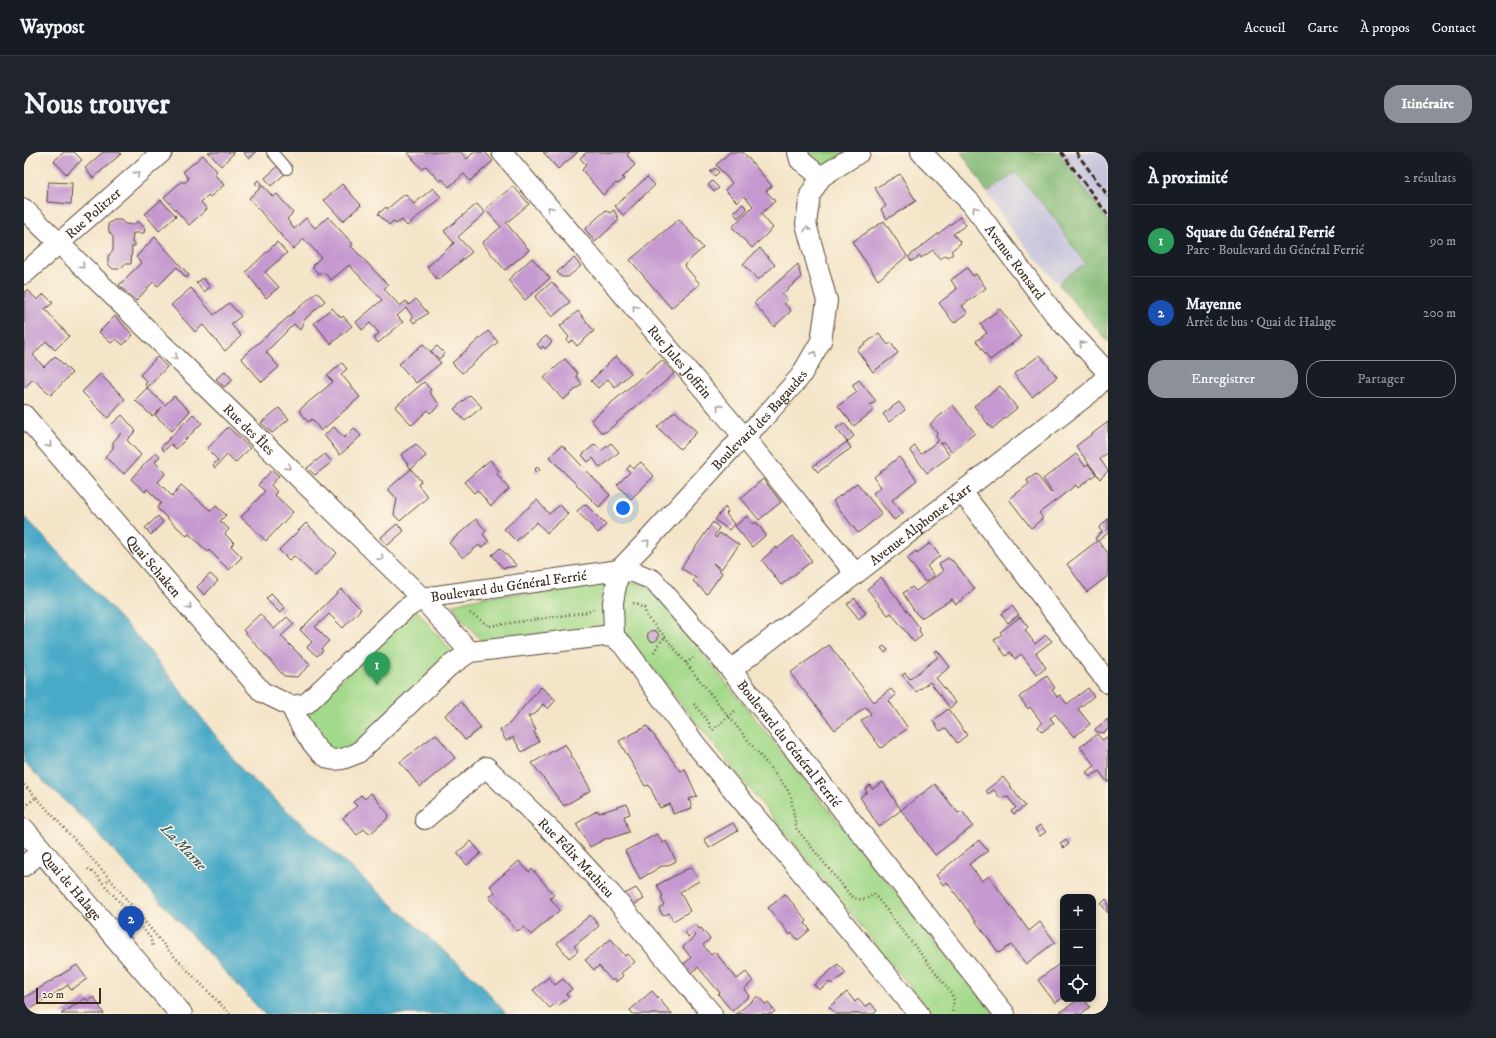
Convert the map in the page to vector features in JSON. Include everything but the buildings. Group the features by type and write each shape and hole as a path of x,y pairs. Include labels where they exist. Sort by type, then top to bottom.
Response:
{"street":[{"name":"Rue Politzer","path":"24,274 162,152"},
{"name":"Rue Jules Joffrin","path":"502,152 744,437 855,574"},
{"path":"798,152 800,160 821,177"},
{"name":"Boulevard des Bagaudes","path":"619,570 800,377 821,341 827,301 806,224 810,194 821,177 860,152"},
{"name":"Avenue Ronsard","path":"921,152 971,203 1056,316 1108,374"},
{"name":"Rue des Îles","path":"24,209 422,598 470,652"},
{"name":"Avenue Alphonse Karr","path":"731,670 1090,393 1108,374"},
{"name":"Quai Schaken","path":"24,416 262,692 291,706"},
{"path":"962,492 1108,683"},
{"path":"614,637 614,602 619,570"},
{"name":"Boulevard du Général Ferrié","path":"291,706 306,704 405,609 422,598 619,570 636,573 653,580 731,670 1005,1014"},
{"path":"291,706 298,722 318,750 331,759 344,759 358,753 448,667 470,652 604,636 614,637 623,645 695,744 919,1014"},
{"name":"Rue Félix Mathieu","path":"425,819 486,767 561,840 611,894 712,1014"},
{"name":"Quai de Halage","path":"24,830 181,1014"},
{"path":"24,866 42,852"}],"lane":[{"path":"272,152 287,169"}],"path":[{"path":"630,602 637,603 644,608 647,617 666,637 790,792 796,828 850,895 857,900 864,900 874,894 950,991 954,1000 952,1014"},
{"path":"463,616 468,612 489,626 588,612 600,605"},
{"path":"695,744 740,706"},
{"path":"24,785 36,796 110,879 168,950 230,1014"},
{"path":"24,806 36,796"}],"shaded area":[{"path":"961,152 1108,152 1108,342 1010,228"}],"green space":[{"path":"798,152 860,152 821,177"},
{"path":"961,152 1058,152 1108,221 1108,342 1059,285 1066,277 1085,264 1053,216 1016,173 987,192"},
{"path":"627,580 647,586 670,610 722,678 994,1014 932,1014 624,633 485,644 461,618 453,604 480,598"},
{"path":"416,610 454,654 346,751 330,750 302,716"}],"water":[{"name":"La Marne","path":"24,516 145,645 243,771 481,984 506,1014 264,1014 88,823 24,763"}],"railway":[{"path":"1061,152 1108,215"},
{"path":"1076,152 1108,196"}],"place":[{"name":"Square du Général Ferrié","path":"377,685"},
{"name":"Mayenne","path":"131,939"}]}
